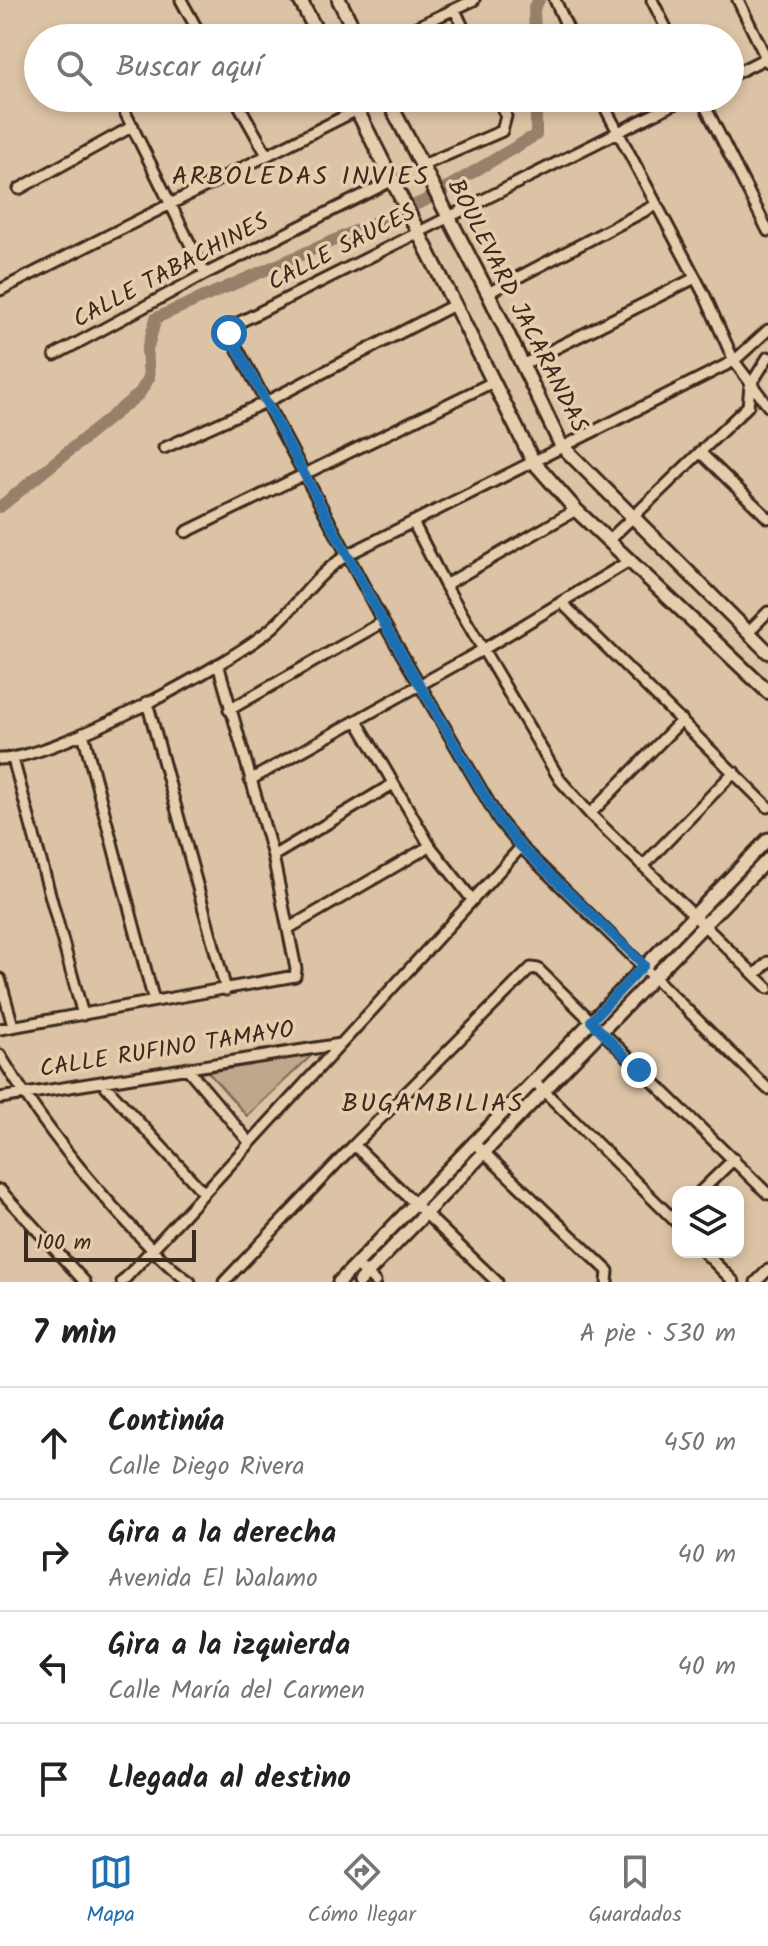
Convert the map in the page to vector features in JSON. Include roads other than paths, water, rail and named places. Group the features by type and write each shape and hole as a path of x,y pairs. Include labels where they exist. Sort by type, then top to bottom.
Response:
{"main road":[{"path":"300,0 313,24"},
{"path":"339,0 351,24"},
{"path":"358,112 491,383 533,461 576,510 768,692"},
{"name":"BOULEVARD JACARANDAS","path":"394,112 488,293 561,445 768,652"}],"street":[{"path":"181,0 194,24"},
{"path":"424,24 474,0"},
{"path":"555,0 566,24"},
{"path":"652,0 664,24"},
{"path":"738,0 767,59 744,70"},
{"path":"455,10 462,24"},
{"path":"126,112 205,274"},
{"path":"243,112 267,155"},
{"path":"0,290 267,155 340,112"},
{"path":"421,166 502,131 504,112"},
{"path":"607,112 695,278 734,361 768,406"},
{"name":"CALLE SAUCES","path":"268,401 229,333 231,327 659,112"},
{"path":"708,112 768,231"},
{"path":"19,189 133,126"},
{"name":"CALLE TABACHINES","path":"55,355 205,274 393,180"},
{"path":"488,293 656,205"},
{"path":"522,365 695,278"},
{"path":"164,448 268,401 454,305"},
{"path":"0,759 13,759 83,733 218,664 272,628 323,570 347,555 414,524 561,445 734,361 768,330"},
{"path":"609,540 702,454 748,406 750,386 768,357"},
{"path":"186,532 491,383"},
{"path":"268,401 383,622 499,820 521,847 768,1089"},
{"path":"702,454 768,518"},
{"path":"445,585 576,510"},
{"path":"414,524 445,585 560,780 590,814 768,988"},
{"path":"250,780 484,649 631,560"},
{"path":"561,602 768,807"},
{"path":"748,632 768,612"},
{"path":"229,710 383,622"},
{"path":"0,1029 295,976 289,928 273,856 218,664"},
{"path":"147,702 226,990"},
{"path":"590,814 682,720"},
{"path":"357,721 430,846 471,898"},
{"path":"83,733 154,1001"},
{"path":"13,759 83,1015"},
{"path":"643,866 734,772"},
{"path":"273,856 393,784"},
{"path":"339,1282 768,839"},
{"path":"289,928 430,846"},
{"name":"CALLE RUFINO TAMAYO","path":"122,1282 521,847"},
{"path":"356,1264 367,1279 423,1213 768,859"},
{"path":"755,975 768,962"},
{"path":"224,1282 525,970 531,968 538,969 768,1194"},
{"path":"0,979 13,1026"},
{"name":"CALLE RUFINO TAMAYO","path":"0,1098 341,1044"},
{"path":"0,1055 21,1093 58,1144 152,1250 190,1282"},
{"path":"187,1068 250,1143"},
{"path":"534,1081 672,1215"},
{"path":"102,1082 204,1193"},
{"path":"473,1142 609,1279"},
{"path":"354,1145 497,1282"},
{"path":"706,1186 734,1159"},
{"path":"0,1190 85,1282"},
{"path":"710,1258 734,1282"},
{"path":"756,1282 768,1270"}],"waterway":[{"path":"535,24 534,8 539,0"},
{"path":"0,507 139,394 149,378 147,350 156,318 424,201 536,135 536,112"}],"district":[{"name":"ARBOLEDAS INVIES","path":"301,177"},
{"name":"BUGAMBILIAS","path":"433,1104"}]}
